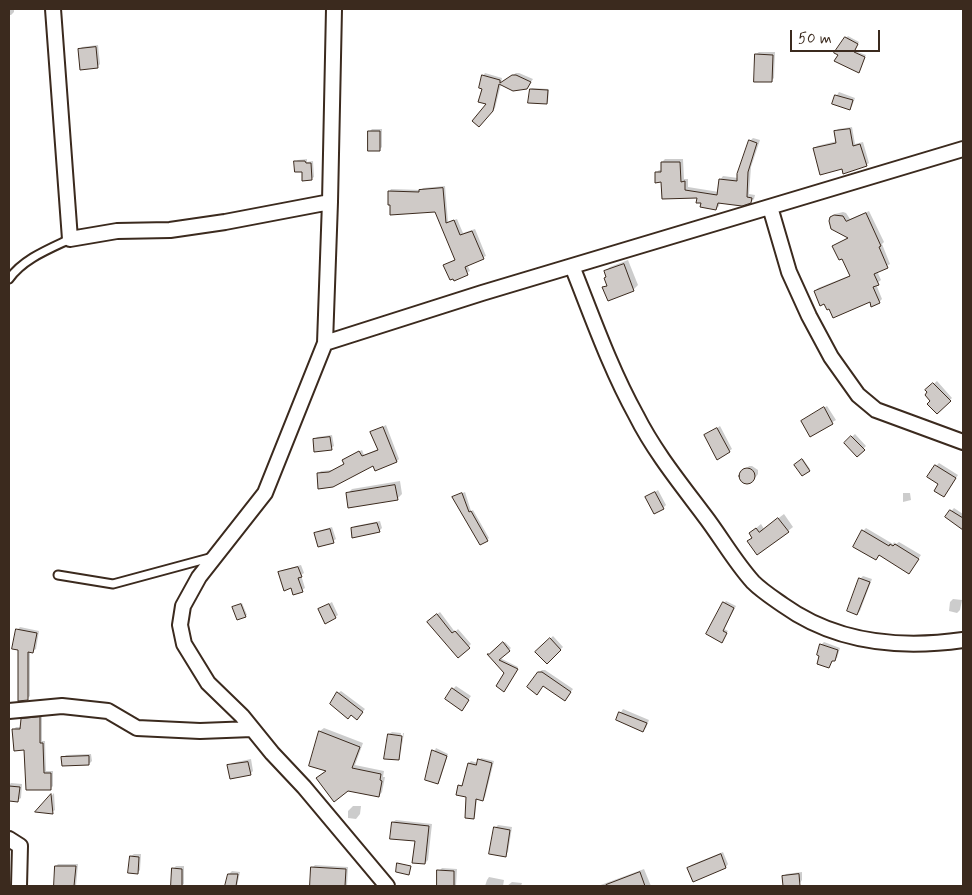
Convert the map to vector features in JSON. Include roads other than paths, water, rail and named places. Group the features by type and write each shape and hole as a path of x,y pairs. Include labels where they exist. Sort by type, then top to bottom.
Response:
{"street":[{"path":"53,9 70,239 117,231 179,228 224,222 330,202"},
{"path":"334,9 325,343 265,493 199,577 183,606 180,625 184,644 208,683 242,716 387,886"},
{"path":"325,343 482,293 963,149"},
{"path":"770,207 789,272 805,308 831,357 858,395 876,410 963,442"},
{"path":"572,266 615,371 636,416 682,486 738,564 754,582 790,610 813,624 863,640 943,643 963,640"},
{"path":"9,710 62,706 108,711 137,728 200,731 252,729"},
{"path":"9,839 20,846 19,886"}],"lane":[{"path":"9,279 26,262 70,239"},
{"path":"58,575 113,584 215,557"}]}
